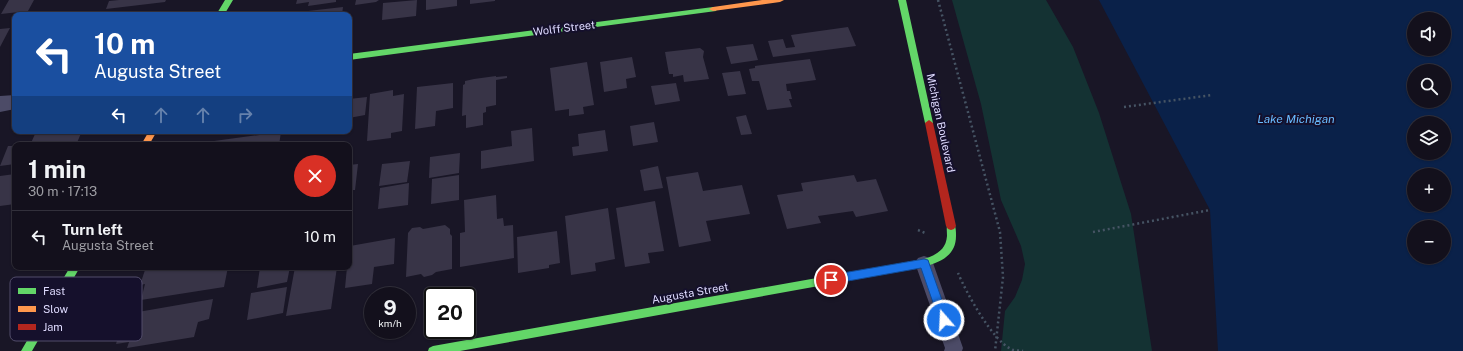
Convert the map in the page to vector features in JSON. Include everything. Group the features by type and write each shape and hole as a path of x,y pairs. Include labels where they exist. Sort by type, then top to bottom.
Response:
{"street":[{"path":"222,12 229,0"},
{"name":"Wolff Street","path":"352,57 780,0"},
{"name":"Michigan Boulevard","path":"902,0 954,239 949,251"},
{"path":"0,104 12,102"},
{"name":"Augusta Street","path":"433,351 924,263 939,259 949,251"},
{"path":"26,351 32,341"}],"lane":[{"path":"924,263 954,348 953,351"}],"path":[{"path":"938,0 1000,232 1003,277 995,351"},
{"path":"1124,107 1212,95"},
{"path":"1093,232 1210,210"},
{"path":"949,251 962,285 996,335 1012,349 1023,351"}],"green space":[{"path":"952,0 1046,0 1073,47 1099,113 1131,214 1152,351 1001,351 1005,311 1015,297 1022,280 1025,264 1021,246 1001,200 981,104"}],"water":[{"name":"Lake Michigan","path":"1099,0 1463,0 1463,351 1218,351 1210,210"}],"building":[{"path":"9,0 34,0 28,11 1,14"},
{"path":"166,0 165,2 106,9 109,1"},
{"path":"297,0 336,0 336,2 308,6 309,2 296,4"},
{"path":"356,0 379,0 376,2 355,5"},
{"path":"417,0 416,16 382,20 383,3"},
{"path":"426,0 457,0 457,6 426,10"},
{"path":"470,0 495,0 495,1 470,4"},
{"path":"343,7 342,12 301,12"},
{"path":"848,27 856,46 773,57 768,41 783,39 786,48 795,47 791,35"},
{"path":"10,28 0,47 0,29"},
{"path":"753,44 758,60 731,64 726,47"},
{"path":"700,48 704,51 703,57 709,79 684,82 683,75 673,77 673,74 669,74 665,52"},
{"path":"632,57 636,77 626,79 627,88 604,92 600,62"},
{"path":"810,59 816,80 786,84 787,91 790,91 792,99 789,99 792,107 767,110 759,81 752,81 749,69 755,68 755,66"},
{"path":"587,62 594,105 583,107 584,114 569,116 569,109 555,111 550,68"},
{"path":"740,71 746,94 728,96 722,73"},
{"path":"496,76 507,76 507,78 496,80 496,105 486,107 486,112 483,113 483,125 466,128 466,115 462,116 463,85 465,84 465,81"},
{"path":"453,83 453,108 436,111 435,126 415,129 417,87"},
{"path":"676,83 680,101 655,105 651,86"},
{"path":"393,90 393,96 404,94 402,131 391,133 391,138 367,141 370,94"},
{"path":"367,97 365,115 352,117 352,99"},
{"path":"746,115 752,134 741,135 736,117"},
{"path":"654,122 658,142 633,146 630,126"},
{"path":"532,128 534,161 481,169 481,151 512,146 511,131"},
{"path":"605,130 608,151 573,156 572,147 579,146 578,134"},
{"path":"35,134 81,134 77,142 31,142"},
{"path":"266,134 281,134 279,142 214,141"},
{"path":"8,146 12,146 12,164 0,166"},
{"path":"460,153 459,173 429,178 430,157"},
{"path":"410,161 407,182 379,186 382,164"},
{"path":"358,164 355,190 352,190 352,165"},
{"path":"658,166 663,188 644,191 640,170"},
{"path":"698,172 703,191 742,185 750,214 706,221 711,241 679,247 666,177"},
{"path":"12,174 12,204 0,206 0,176"},
{"path":"459,175 459,200 431,204 432,179"},
{"path":"854,175 857,182 876,179 888,211 856,217 853,211 818,216 821,223 787,229 777,195 803,191 801,183"},
{"path":"409,183 408,205 378,209 380,188"},
{"path":"496,195 497,219 503,218 504,226 513,225 514,258 460,267 460,233 465,232 464,200"},
{"path":"655,201 664,251 648,253 650,263 625,267 616,208"},
{"path":"608,208 615,259 595,263 596,271 571,275 565,216"},
{"path":"445,225 450,229 450,234 452,236 452,269 436,272 432,275 424,277 421,274 406,277 408,233 412,228 420,227 423,229"},
{"path":"557,231 560,263 549,265 549,268 518,273 517,237"},
{"path":"395,238 394,264 374,267 372,284 345,288 347,270 352,270 352,246"},
{"path":"145,270 227,270 224,287 142,300 145,284 142,285"},
{"path":"260,270 289,270 287,282 257,288"},
{"path":"294,270 337,270 331,309 286,316"},
{"path":"287,287 283,313 247,320 251,293"},
{"path":"213,299 209,319 198,322 194,337 127,348 129,342 116,344 117,341 142,341 142,311"}],"traffic: fast":[{"path":"222,12 229,0"},
{"path":"902,0 929,123"},
{"path":"352,57 713,9"},
{"path":"433,351 924,263 938,258 947,251 951,241 951,226"},
{"path":"69,277 73,270"},
{"path":"26,351 32,341"}],"traffic: slow":[{"path":"713,9 780,0"},
{"path":"147,142 151,134"}],"traffic: jam":[{"path":"929,123 951,226"}],"route":[{"path":"831,280 924,263 944,320"}]}
